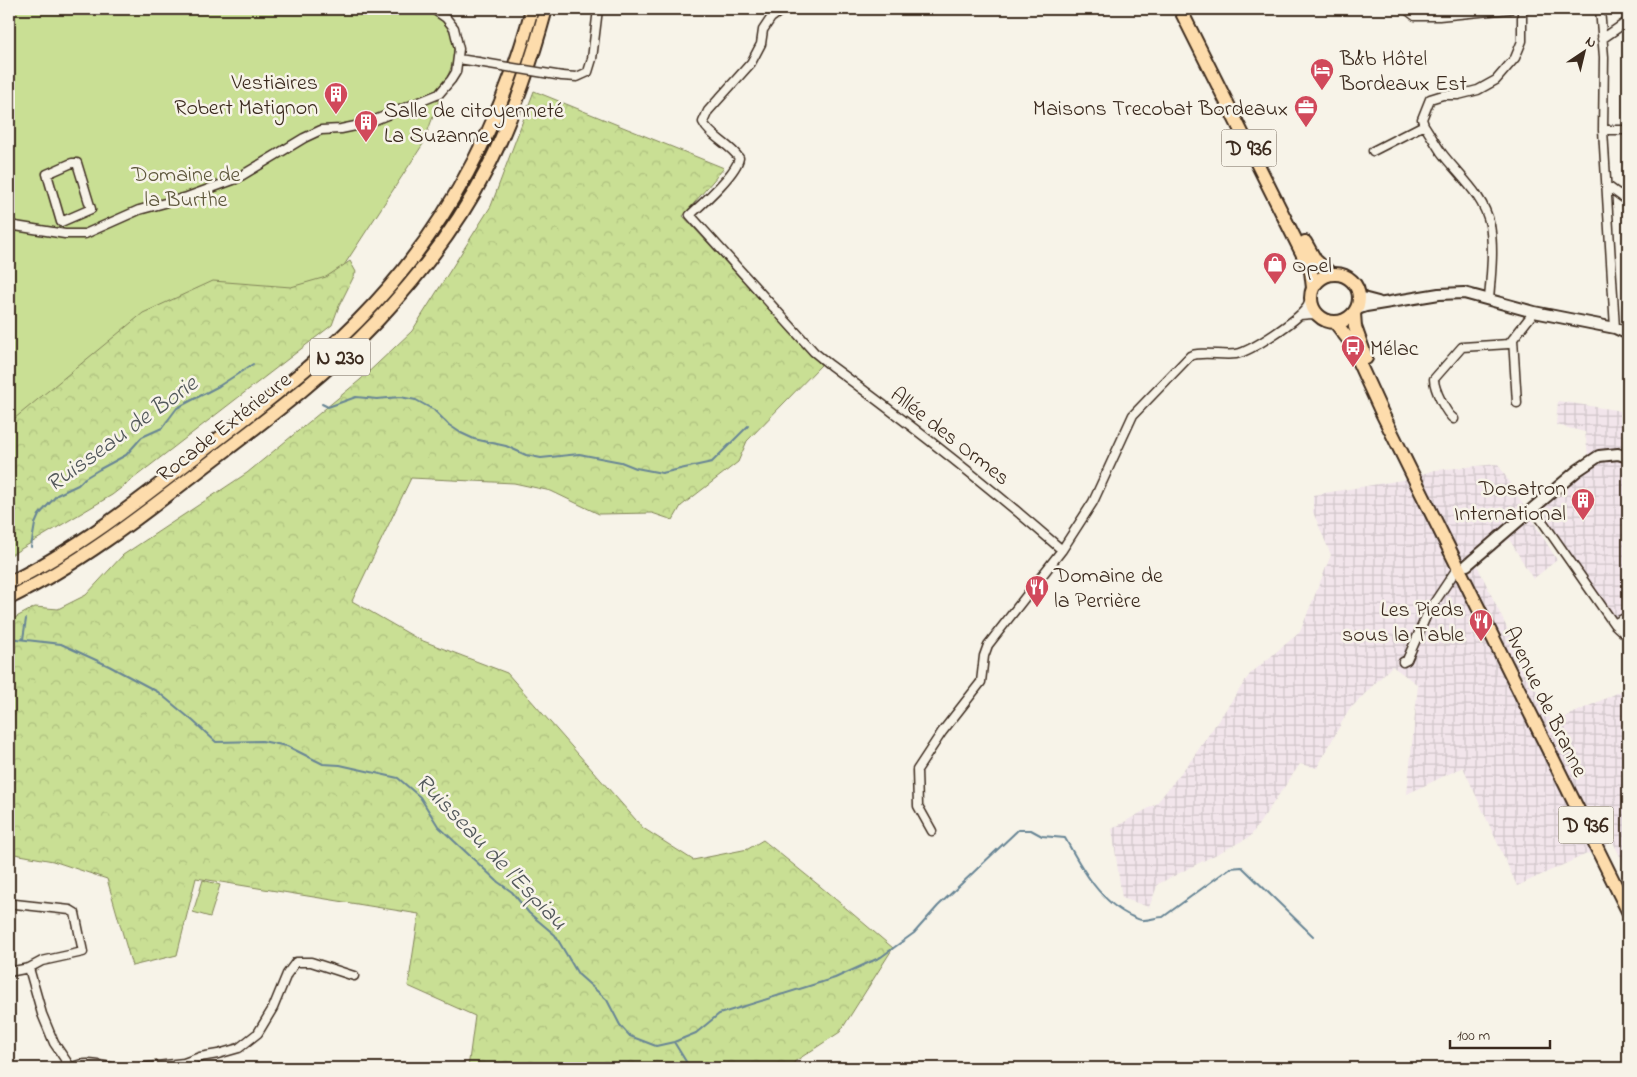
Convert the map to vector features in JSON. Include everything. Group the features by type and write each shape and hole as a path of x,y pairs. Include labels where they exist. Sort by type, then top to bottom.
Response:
{"main road":[{"name":"N 230","path":"9,583 57,556 146,495 311,365 365,314 418,251 450,205 471,168 493,124 506,91 532,9"},
{"name":"Rocade Extérieure","path":"9,598 69,565 152,507 322,373 377,321 431,257 465,207 486,171 522,88 546,9"},
{"name":"D 936","path":"1180,9 1311,271 1312,292"},
{"name":"D 936","path":"1190,9 1310,252 1320,265 1331,274"},
{"path":"1331,274 1340,274 1347,277 1354,282 1358,289 1357,306 1349,318 1336,322 1320,316 1312,304 1312,292 1317,282 1331,274"},
{"name":"Avenue de Branne","path":"1357,306 1355,326 1366,360 1628,911"},
{"name":"Avenue de Branne","path":"1336,322 1352,347 1381,411 1463,566 1628,892"}],"street":[{"path":"9,226 65,234 84,234 138,210 187,197 236,179 304,138 322,130 341,129 365,124 439,94 456,72 459,59 459,44 454,28 446,18 433,9"},
{"path":"459,59 578,77 588,72 592,59 598,9"},
{"name":"Allée des Ormes","path":"783,9 771,18 763,30 761,44 751,63 708,111 704,122 706,128 735,152 739,158 730,174 690,215 814,352 1002,498 1062,550"},
{"path":"1406,9 1414,16 1439,16 1510,9"},
{"path":"1489,299 1492,248 1490,225 1484,208 1465,180 1441,153 1422,120 1430,99 1442,95 1458,95 1478,90 1496,80 1515,58 1522,41 1522,9"},
{"path":"1600,9 1604,57 1602,130 1615,328"},
{"path":"1602,38 1628,21"},
{"path":"1373,151 1424,125"},
{"path":"1602,130 1628,130"},
{"path":"72,163 77,163 90,209 61,222 48,174 72,163"},
{"path":"1606,186 1628,201"},
{"path":"932,831 918,806 918,770 942,732 981,682 984,656 988,645 1062,550 1093,502 1133,416 1190,356 1195,354 1239,354 1258,344 1300,314 1308,306 1312,292"},
{"path":"1357,306 1439,294 1464,293 1534,312 1615,328 1628,334"},
{"path":"1454,419 1449,416 1435,387 1434,379 1462,347 1509,344 1534,312"},
{"path":"1300,314 1320,316"},
{"path":"1513,339 1517,403"},
{"path":"1403,662 1407,660 1428,612 1463,566 1578,470 1599,456 1618,454 1628,457"},
{"path":"1533,508 1614,624 1628,637"},
{"path":"1614,624 1628,616"},
{"path":"9,905 70,910 75,914 83,952 42,961 29,968 9,972"},
{"path":"138,1068 184,1063 200,1057 239,1048 258,1034 287,974 296,962 311,962 354,976"},
{"path":"29,968 42,1014 54,1043 71,1068 86,1064 116,1068"}],"shaded area":[{"path":"1558,401 1628,412 1628,644 1561,557 1533,508 1589,462 1585,432 1556,425"},
{"path":"1498,464 1557,560 1533,579 1509,539 1477,565 1552,723 1628,688 1628,872 1613,842 1517,886 1463,767 1407,794 1418,685 1392,666 1348,711 1317,768 1300,764 1250,837 1158,884 1149,907 1122,898 1112,829 1156,804 1192,759 1250,674 1300,632 1331,555 1313,512 1313,495 1402,480 1435,470"}],"green space":[{"name":"Domaine de la Burthe","path":"9,9 425,9 438,16 447,26 453,38 454,59 423,144 341,270 9,441"},
{"path":"534,91 724,168 683,216 821,365 747,441 738,462 681,506 673,520 652,513 599,514 551,491 514,483 411,478 352,601 418,639 507,673 643,828 693,860 748,849 763,840 893,948 840,1032 794,1062 795,1068 468,1068 475,1016 408,986 419,914 196,878 177,955 132,966 107,879 53,861 9,853 9,621 35,607 58,609 86,595 123,555 247,473 360,380 412,331 491,206"},
{"path":"350,261 356,272 332,325 112,495 9,556 9,423 143,313 213,281 291,287 326,277"},
{"path":"203,880 220,885 210,917 193,912"}],"waterway":[{"name":"Ruisseau de Borie","path":"31,547 35,524 39,515 57,495 78,485 85,478 126,455 142,437 162,428 177,408 219,386 253,364"},
{"name":"Ruisseau de Borie","path":"322,404 328,407 356,397 377,399 400,397 416,400 434,410 449,425 461,433 474,439 506,446 526,455 541,458 579,454 621,462 636,468 662,473 712,462 748,426"},
{"name":"Ruisseau de Borie","path":"23,639 26,619"},
{"name":"Ruisseau de l'Espiau","path":"9,638 61,644 109,666 158,692 216,742 262,741 287,746 323,764 340,765 398,778 420,797 438,826 498,882 512,892 529,913 555,935 578,974 607,1000 620,1025 630,1036 656,1046 674,1042 696,1033 719,1014 835,978 881,957 914,933 938,906 1018,830 1031,830 1042,836 1065,838 1085,872 1101,893 1121,911 1138,919 1147,920 1163,917 1230,868 1242,867 1313,936"},
{"path":"674,1042 690,1068"}],"place":[{"name":"B&b Hôtel Bordeaux Est","path":"1322,91"},
{"name":"Vestiaires Robert Matignon","path":"336,115"},
{"name":"Maisons Trecobat Bordeaux","path":"1306,128"},
{"name":"Salle de citoyenneté La Suzanne","path":"366,143"},
{"name":"Opel","path":"1275,285"},
{"name":"Mélac","path":"1353,368"},
{"name":"Dosatron International","path":"1583,521"},
{"name":"Domaine de la Perrière","path":"1037,608"},
{"name":"Les Pieds sous la Table","path":"1481,642"}]}
